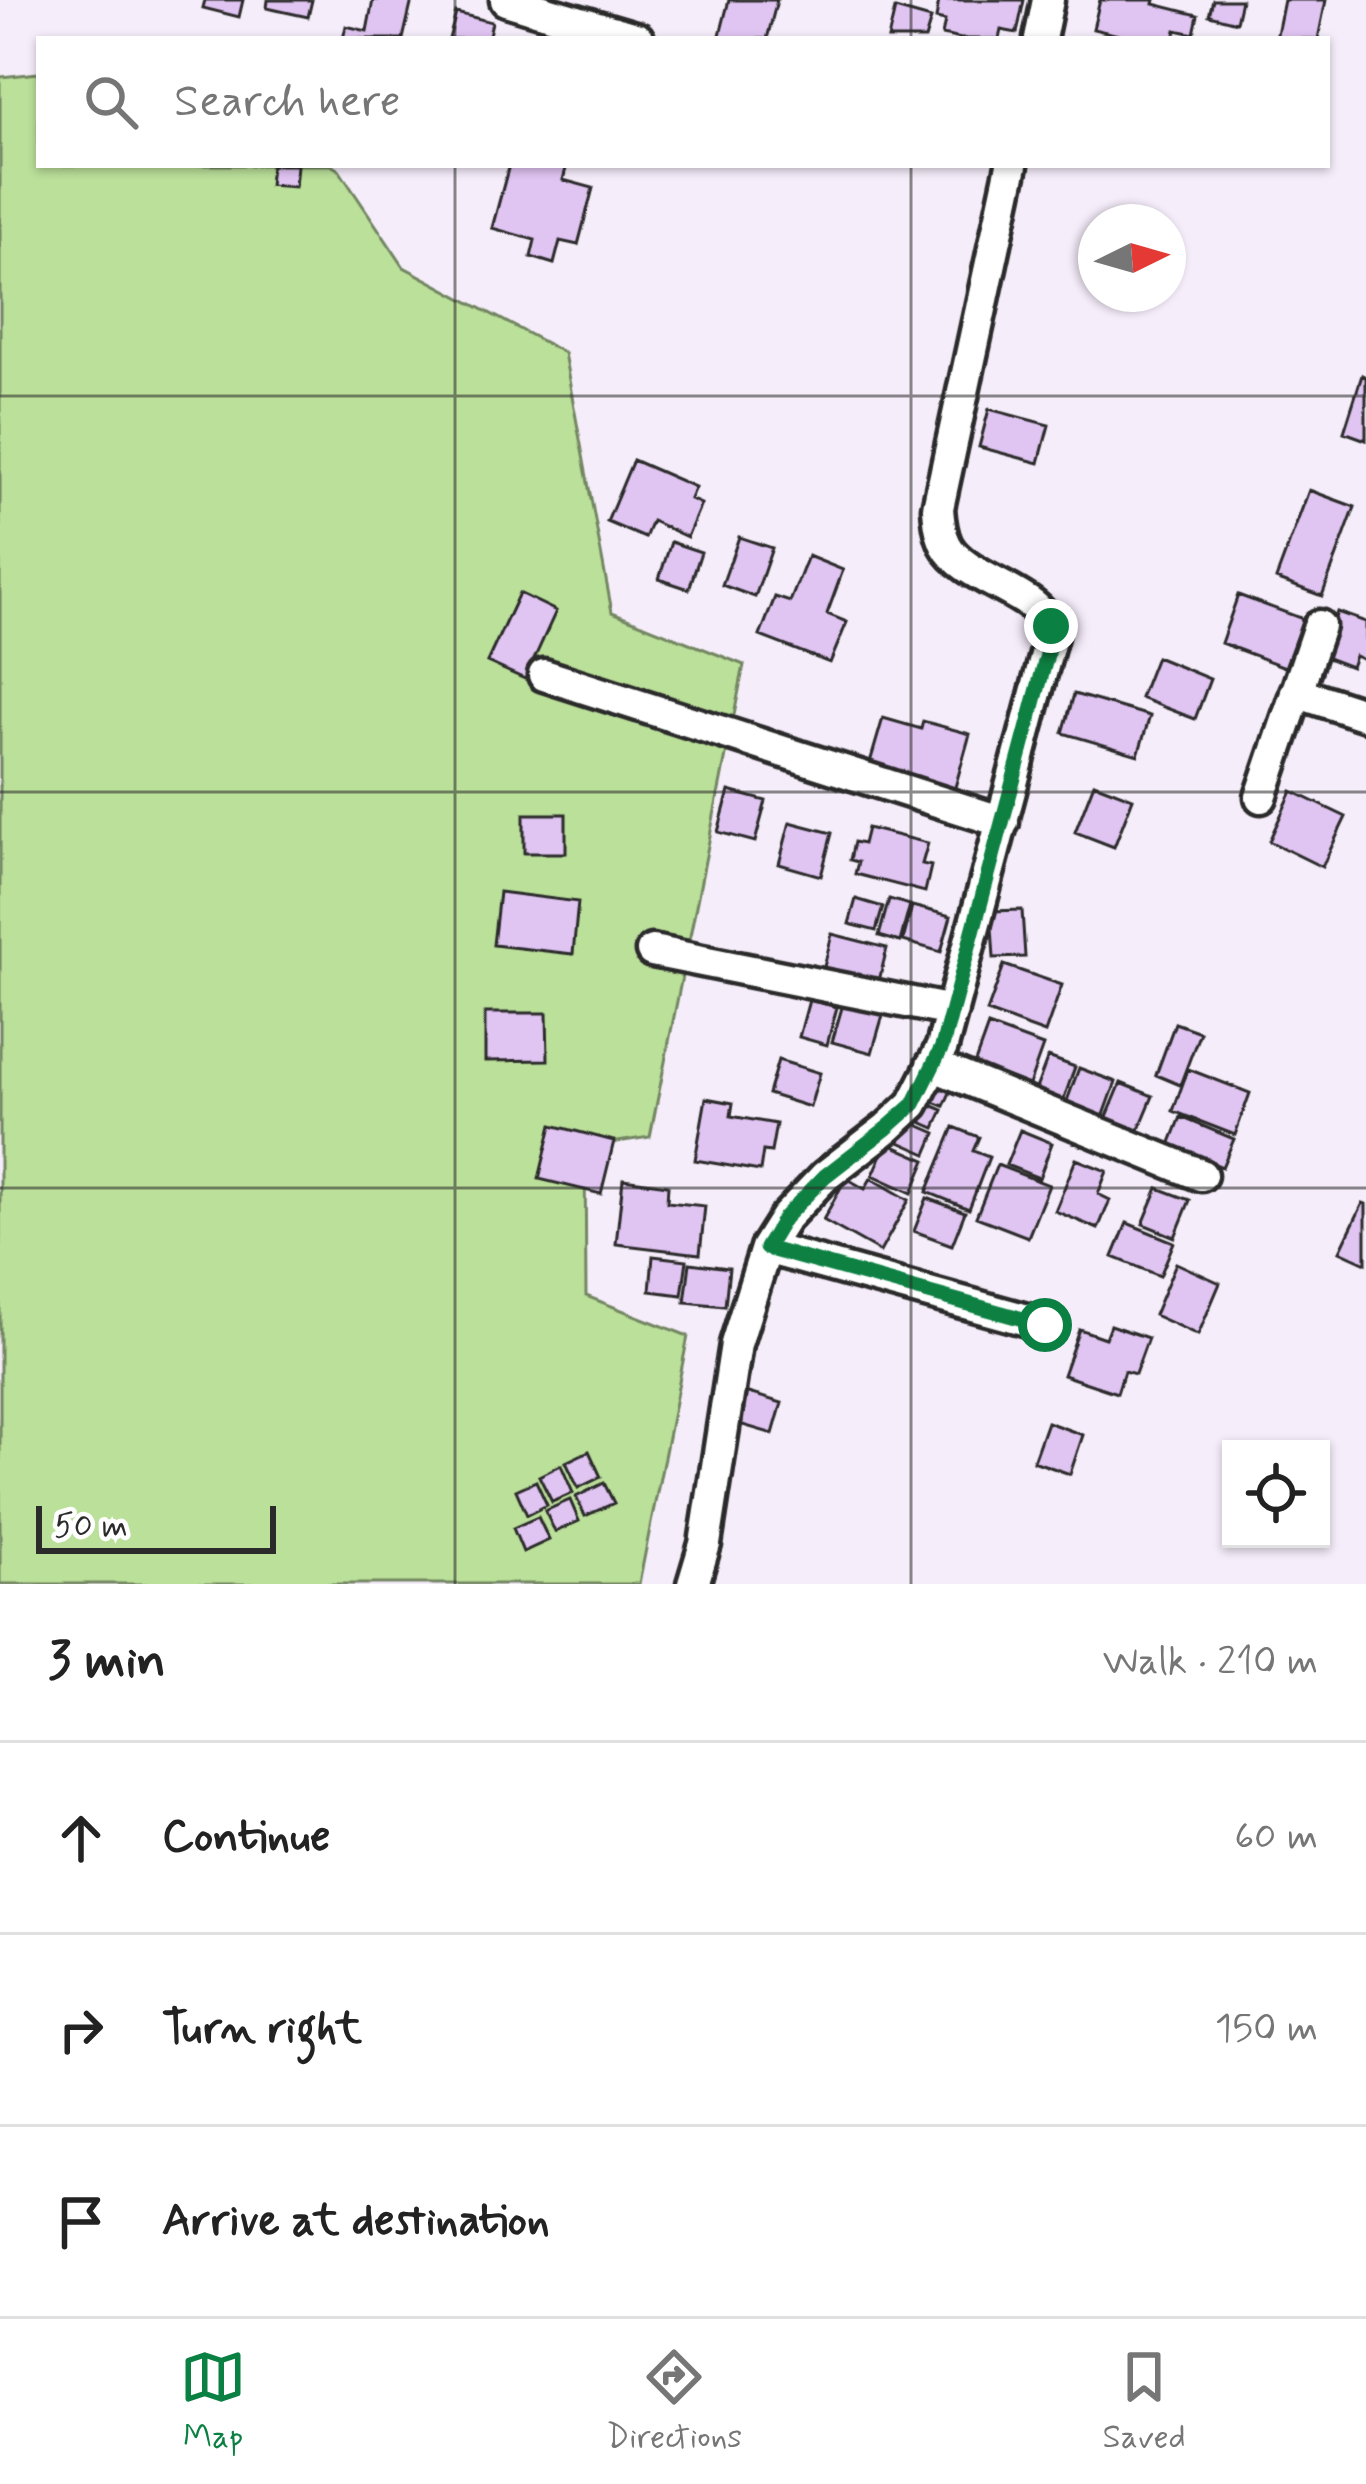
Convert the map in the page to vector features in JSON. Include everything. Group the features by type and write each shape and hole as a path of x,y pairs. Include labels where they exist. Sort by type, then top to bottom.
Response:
{"street":[{"path":"506,0 628,36"},
{"path":"1041,36 1048,0"},
{"path":"693,1584 705,1544 736,1345 766,1248 784,1218 825,1176 914,1104 942,1047 1052,636 1051,626 1038,609 956,560 939,526 938,508 1011,168"},
{"path":"1261,797 1318,626"},
{"path":"544,675 1003,821"},
{"path":"1296,692 1366,715"},
{"path":"652,952 952,1011"},
{"path":"932,1065 1202,1175"},
{"path":"766,1248 1045,1325"}],"green space":[{"path":"36,73 36,168 339,170 404,267 564,353 612,612 744,665 650,1137 585,1147 586,1296 688,1336 639,1584 0,1584 0,77"}],"building":[{"path":"205,0 243,0 239,17 203,8"},
{"path":"268,0 312,0 308,17 267,8"},
{"path":"373,0 412,0 404,36 344,36 346,26 367,31"},
{"path":"729,0 777,0 768,36 720,36"},
{"path":"939,0 1024,0 1017,33 1001,30 1000,36 947,36 942,35 945,21 936,19"},
{"path":"1100,0 1155,0 1154,4 1198,15 1194,34 1176,30 1175,36 1123,36 1093,29"},
{"path":"1213,0 1241,0 1236,22 1209,15"},
{"path":"1284,0 1326,0 1319,36 1277,36"},
{"path":"895,9 931,19 926,36 889,36"},
{"path":"456,13 492,22 489,36 450,36"},
{"path":"271,168 297,168 295,187 269,185"},
{"path":"508,168 566,168 563,180 593,188 578,245 560,241 554,264 531,257 535,240 492,228"},
{"path":"1362,375 1366,377 1366,440 1344,432"},
{"path":"989,409 1049,425 1039,463 979,447"},
{"path":"633,460 695,487 690,499 701,504 687,537 652,521 645,538 607,522"},
{"path":"1309,490 1355,507 1322,596 1276,579"},
{"path":"739,537 772,548 755,597 722,585"},
{"path":"671,542 701,552 689,589 659,579"},
{"path":"808,556 843,570 827,614 847,622 830,663 760,636 775,597 790,602"},
{"path":"519,593 556,611 525,679 487,662"},
{"path":"1238,595 1303,619 1285,667 1221,643"},
{"path":"1337,612 1366,622 1366,661 1355,656 1351,667 1322,656"},
{"path":"1156,657 1210,679 1195,719 1140,698"},
{"path":"1074,694 1150,716 1138,755 1063,733"},
{"path":"883,718 921,729 923,721 970,734 954,791 869,766"},
{"path":"1094,783 1133,798 1114,847 1075,832"},
{"path":"729,791 766,801 755,842 718,832"},
{"path":"1292,791 1346,817 1322,867 1269,841"},
{"path":"524,814 566,814 566,853 524,853"},
{"path":"790,822 832,833 821,876 779,864"},
{"path":"867,828 928,843 922,864 931,866 925,892 855,874 858,862 850,860 854,842 863,844"},
{"path":"499,892 578,902 573,954 493,945"},
{"path":"856,899 883,907 876,931 849,924"},
{"path":"889,899 910,905 900,942 879,936"},
{"path":"912,906 951,916 941,952 903,941"},
{"path":"1022,910 1025,957 994,958 991,911"},
{"path":"832,934 887,948 878,985 823,971"},
{"path":"1004,965 1062,985 1045,1033 987,1012"},
{"path":"809,1000 837,1007 827,1045 799,1037"},
{"path":"843,1004 883,1015 872,1053 832,1042"},
{"path":"485,1013 547,1013 548,1060 485,1061"},
{"path":"1175,1023 1200,1032 1180,1085 1156,1075"},
{"path":"988,1026 1043,1046 1029,1085 974,1065"},
{"path":"1048,1057 1075,1067 1062,1104 1034,1094"},
{"path":"778,1060 820,1073 810,1107 768,1094"},
{"path":"1079,1068 1116,1082 1101,1123 1064,1109"},
{"path":"1188,1069 1250,1093 1235,1135 1173,1111"},
{"path":"934,1080 952,1088 944,1106 926,1099"},
{"path":"1121,1083 1153,1096 1135,1139 1103,1126"},
{"path":"706,1098 733,1103 731,1116 776,1124 771,1152 763,1151 760,1171 695,1160"},
{"path":"926,1103 943,1110 935,1128 919,1121"},
{"path":"1181,1117 1234,1139 1222,1167 1170,1145"},
{"path":"904,1119 936,1133 927,1154 895,1140"},
{"path":"552,1125 614,1141 601,1194 539,1179"},
{"path":"954,1127 979,1137 973,1151 989,1157 969,1209 927,1192"},
{"path":"1020,1130 1052,1143 1039,1178 1006,1165"},
{"path":"887,1143 926,1160 912,1193 873,1175"},
{"path":"1076,1159 1107,1171 1098,1194 1110,1200 1098,1229 1055,1211"},
{"path":"997,1165 1049,1185 1028,1237 976,1217"},
{"path":"846,1178 865,1189 871,1178 909,1200 880,1252 823,1220"},
{"path":"623,1179 668,1185 667,1202 705,1206 700,1254 616,1244"},
{"path":"1158,1188 1190,1200 1175,1237 1143,1224"},
{"path":"927,1198 965,1212 952,1245 914,1231"},
{"path":"1366,1204 1366,1263 1340,1251"},
{"path":"1127,1223 1174,1242 1160,1276 1113,1257"},
{"path":"653,1256 687,1260 682,1295 650,1291"},
{"path":"690,1263 729,1268 725,1306 685,1302"},
{"path":"1176,1263 1220,1283 1198,1335 1154,1315"},
{"path":"1110,1325 1148,1338 1135,1374 1124,1371 1117,1393 1063,1375 1079,1329 1105,1338"},
{"path":"738,1390 782,1403 773,1434 729,1421"},
{"path":"1047,1422 1083,1435 1070,1474 1033,1461"},
{"path":"589,1451 601,1477 578,1488 566,1462"},
{"path":"561,1465 573,1493 552,1502 539,1476"},
{"path":"536,1481 547,1505 527,1515 516,1490"},
{"path":"604,1483 614,1503 585,1516 576,1497"},
{"path":"570,1500 579,1521 555,1532 545,1511"},
{"path":"538,1517 549,1540 523,1552 513,1528"}],"route":[{"path":"1045,1325 766,1248 784,1218 825,1176 914,1104 942,1047 1051,626"}]}
